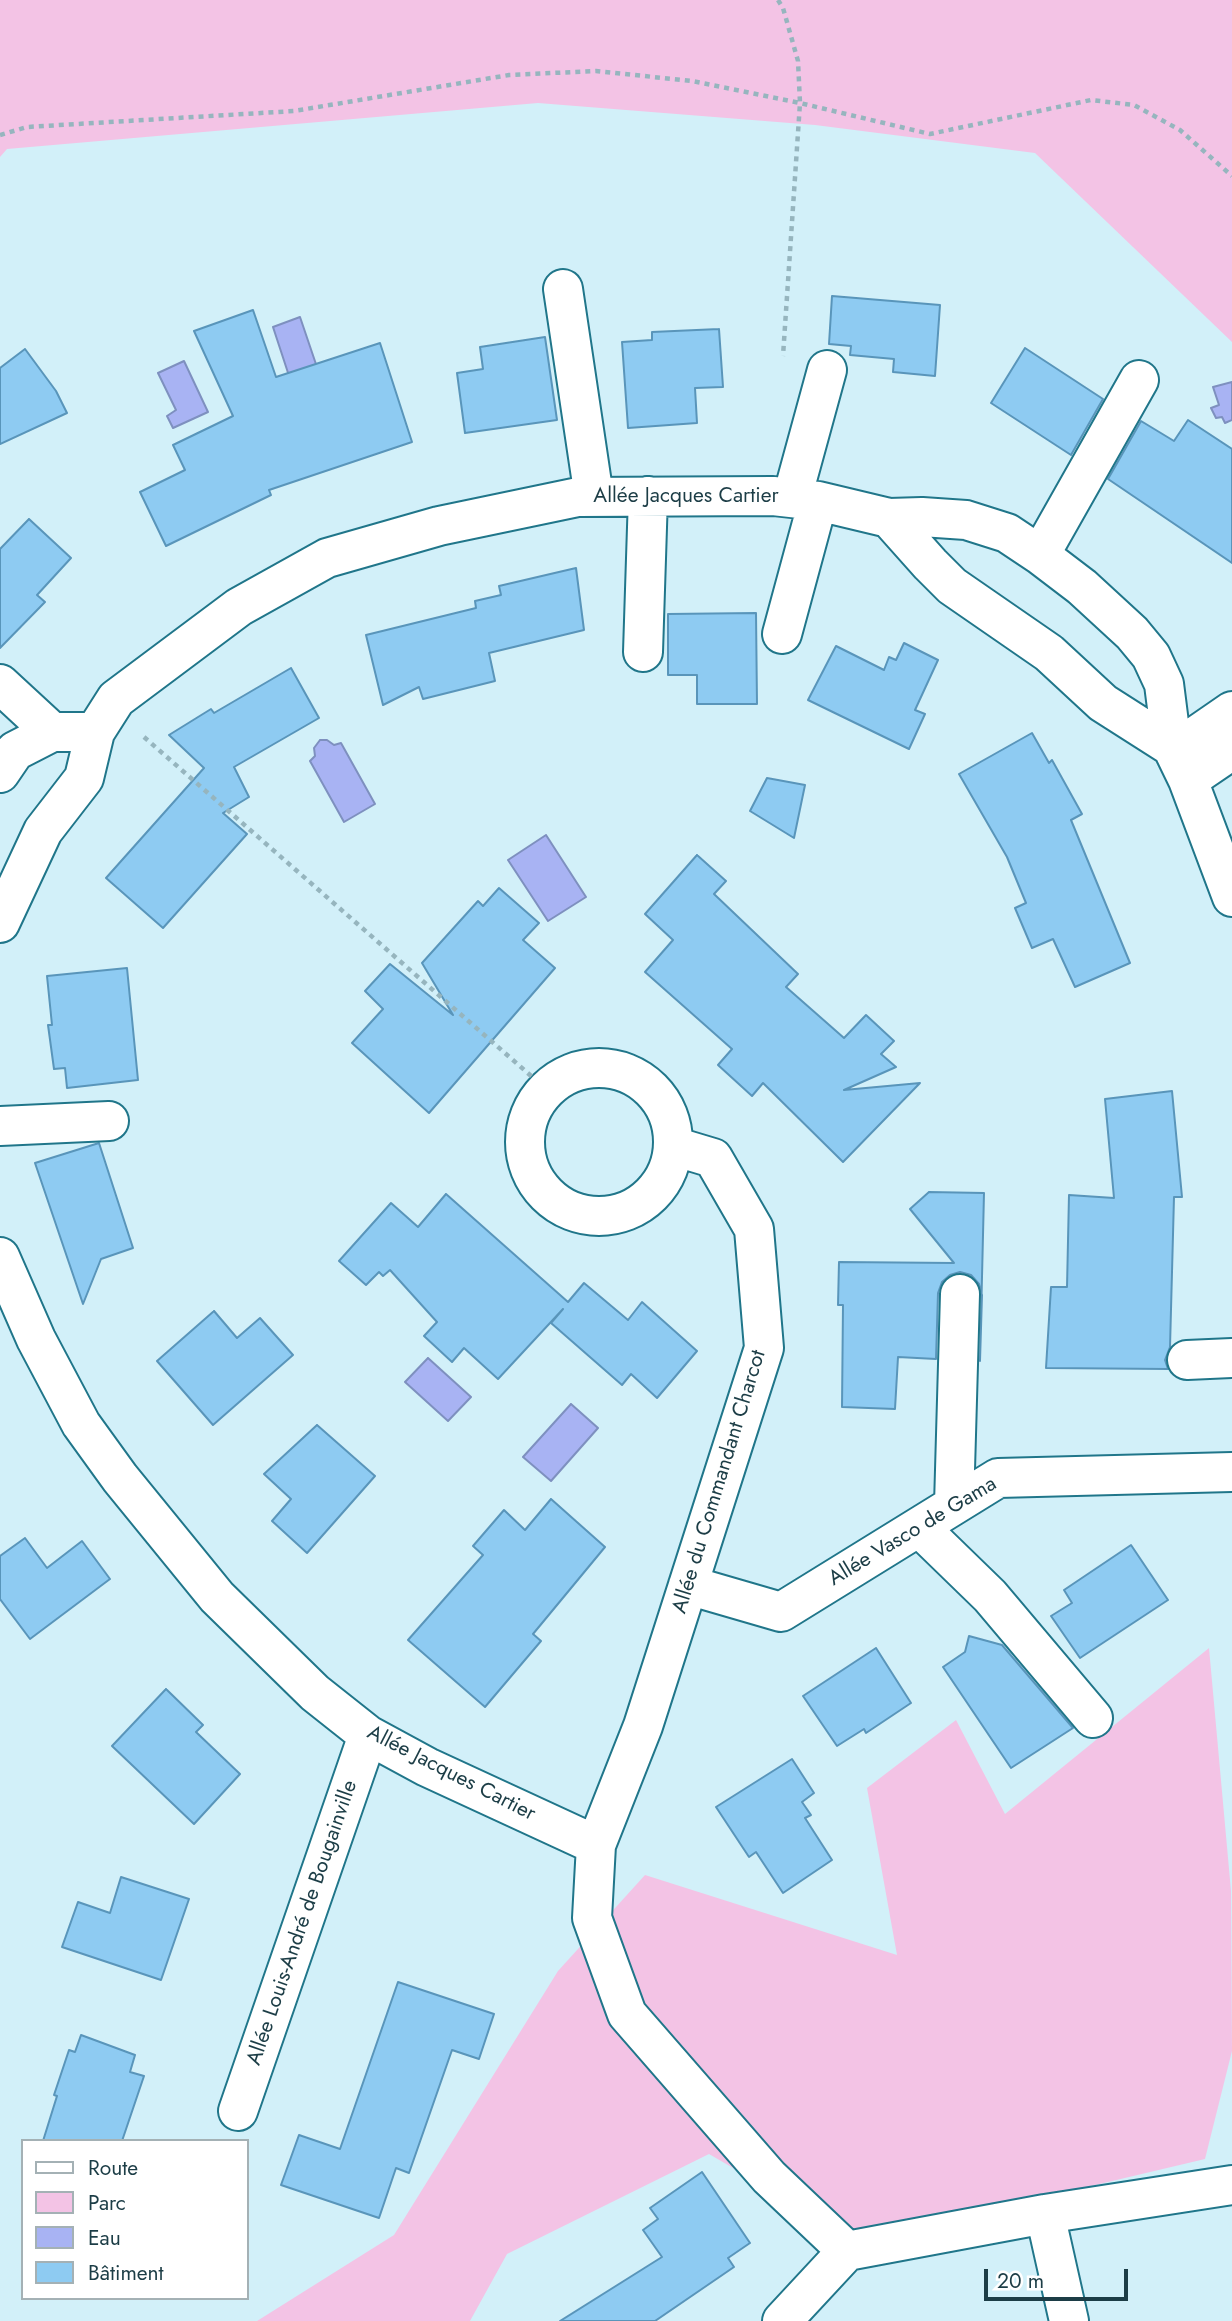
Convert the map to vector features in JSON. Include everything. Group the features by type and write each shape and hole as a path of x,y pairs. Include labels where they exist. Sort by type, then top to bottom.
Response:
{"street":[{"path":"563,289 594,497"},
{"path":"782,634 827,370"},
{"path":"1040,555 1139,380"},
{"path":"643,652 648,496"},
{"name":"Allée Jacques Cartier","path":"102,720 116,699 239,607 327,558 439,526 578,497 648,496 752,496 805,500 889,518 966,520 1007,533 1040,555 1082,587 1132,633 1151,656 1164,684 1178,759 1232,897"},
{"path":"889,518 943,578 1049,653 1103,703 1178,759 1232,750"},
{"path":"943,578 937,554 940,543 950,531 966,520"},
{"path":"0,684 52,732"},
{"path":"1178,759 1232,711"},
{"path":"0,773 15,751 52,732 102,720"},
{"path":"0,923 43,831 84,778 102,720"},
{"path":"592,1068 617,1070 640,1080 659,1098 670,1120 673,1146 668,1169 656,1190 637,1205 615,1214 592,1215 568,1209 548,1196 533,1177 526,1155 525,1131 532,1108 546,1089 567,1074 592,1068"},
{"path":"0,1125 109,1121"},
{"name":"Allée du Commandant Charcot","path":"596,1845 643,1726 764,1348 754,1229 713,1158 673,1146"},
{"name":"Allée Jacques Cartier","path":"0,1257 36,1339 81,1424 120,1478 216,1597 315,1693 368,1735 427,1767 596,1845"},
{"path":"954,1505 960,1294"},
{"path":"1187,1360 1232,1358"},
{"name":"Allée Vasco de Gama","path":"688,1585 781,1612 998,1478 1232,1472"},
{"path":"919,1527 990,1596 1093,1718"},
{"name":"Allée Louis-André de Bougainville","path":"238,2111 368,1735"},
{"path":"596,1845 592,1918 627,2014 769,2177 847,2251"},
{"path":"782,2321 847,2251 1045,2214 1232,2185"},
{"path":"1045,2214 1069,2321"}],"path":[{"path":"778,0 783,8 798,61 800,103 782,361"},
{"path":"0,135 27,127 294,111 509,75 596,71 692,81 930,134 1091,100 1134,105 1180,130 1232,176"},
{"path":"102,720 546,1089"}],"green space":[{"path":"0,0 1232,0 1232,342 1035,153 815,125 538,103 7,149 0,157"},
{"path":"1209,1648 1231,1891 1232,2051 1205,2159 859,2241 709,2154 507,2254 470,2321 257,2321 394,2235 558,1971 645,1875 897,1955 867,1788 956,1720 1005,1814"}],"water":[{"path":"300,317 320,376 292,385 273,327"},
{"path":"184,361 208,412 173,428 167,416 176,410 158,373"},
{"path":"1232,382 1232,420 1225,423 1222,417 1216,418 1211,408 1219,405 1213,387"},
{"path":"320,740 327,740 334,745 341,743 375,804 344,822 310,761 315,756 314,748"},
{"path":"546,835 586,897 548,921 508,860"},
{"path":"428,1358 471,1397 448,1421 405,1382"},
{"path":"571,1404 598,1428 551,1481 523,1457"}],"building":[{"path":"832,296 940,305 935,376 893,372 894,359 850,355 851,346 829,344"},
{"path":"253,310 276,377 380,343 412,442 269,490 271,495 166,546 140,492 185,470 173,445 233,416 194,331"},
{"path":"719,329 723,387 695,388 697,423 628,428 622,342 652,340 652,332"},
{"path":"545,337 557,420 465,433 457,373 483,369 480,347"},
{"path":"1025,348 1103,399 1071,455 991,403"},
{"path":"25,349 56,391 67,413 0,444 0,368"},
{"path":"1188,420 1232,449 1232,563 1108,479 1141,421 1174,441"},
{"path":"29,519 71,558 37,595 45,602 0,648 0,549"},
{"path":"576,568 584,630 489,653 495,681 423,699 419,687 383,705 366,635 476,608 475,601 501,595 499,586"},
{"path":"756,613 757,704 697,704 697,675 668,675 668,614"},
{"path":"904,643 938,660 915,710 925,714 909,749 808,700 836,646 884,670 889,657 896,660"},
{"path":"291,668 319,718 234,767 249,797 223,813 247,834 163,928 106,878 204,768 169,735 211,709 214,713"},
{"path":"1032,733 1049,763 1052,760 1082,814 1071,820 1130,963 1075,987 1053,939 1032,948 1015,908 1026,903 1007,857 959,774"},
{"path":"767,778 805,785 794,838 750,811"},
{"path":"697,855 726,881 714,894 798,974 786,987 844,1038 866,1015 894,1041 881,1054 896,1067 844,1090 920,1083 843,1162 763,1083 752,1096 718,1065 732,1049 645,972 673,940 645,914"},
{"path":"499,888 539,923 523,940 555,968 429,1113 352,1043 383,1009 365,991 390,964 453,1015 422,963 478,901 483,906"},
{"path":"127,968 138,1080 67,1088 65,1068 54,1069 48,1025 52,1025 47,976"},
{"path":"1172,1091 1182,1197 1174,1197 1170,1347 1165,1360 1168,1369 1046,1368 1051,1287 1067,1287 1069,1195 1114,1198 1105,1099"},
{"path":"99,1143 133,1248 101,1259 83,1304 35,1163"},
{"path":"929,1192 984,1193 982,1294 979,1284 971,1275 960,1272 950,1275 942,1282 938,1293 936,1359 898,1357 895,1409 842,1407 843,1305 838,1305 839,1262 954,1263 910,1209"},
{"path":"446,1194 568,1302 584,1283 628,1320 642,1302 697,1351 657,1398 631,1374 622,1385 551,1323 563,1309 498,1379 464,1348 452,1362 424,1336 437,1322 390,1270 383,1276 379,1272 366,1285 339,1261 391,1203 418,1227"},
{"path":"214,1311 237,1338 260,1318 293,1355 213,1425 157,1361"},
{"path":"317,1425 375,1476 307,1553 272,1521 291,1499 264,1474"},
{"path":"551,1499 605,1547 533,1634 541,1641 485,1707 408,1640 483,1555 473,1546 504,1510 525,1530"},
{"path":"25,1538 47,1568 82,1541 110,1579 30,1639 0,1599 0,1556"},
{"path":"1131,1545 1168,1600 1080,1658 1051,1616 1072,1603 1064,1590"},
{"path":"969,1636 1002,1645 1073,1728 1011,1768 943,1667 965,1652"},
{"path":"876,1648 911,1703 866,1733 864,1729 837,1746 803,1696"},
{"path":"166,1689 203,1725 196,1732 240,1774 194,1824 112,1746"},
{"path":"792,1759 814,1793 802,1802 811,1815 805,1818 832,1860 783,1893 756,1852 749,1857 716,1807"},
{"path":"121,1877 189,1899 161,1980 62,1947 78,1902 110,1913"},
{"path":"398,1982 494,2014 479,2059 452,2050 409,2173 396,2168 379,2218 281,2185 299,2135 340,2149"},
{"path":"81,2035 135,2055 130,2072 144,2076 123,2139 44,2139 69,2050 75,2052"},
{"path":"702,2172 750,2243 728,2258 734,2267 655,2321 560,2321 662,2257 643,2230 658,2219 650,2208"}]}
